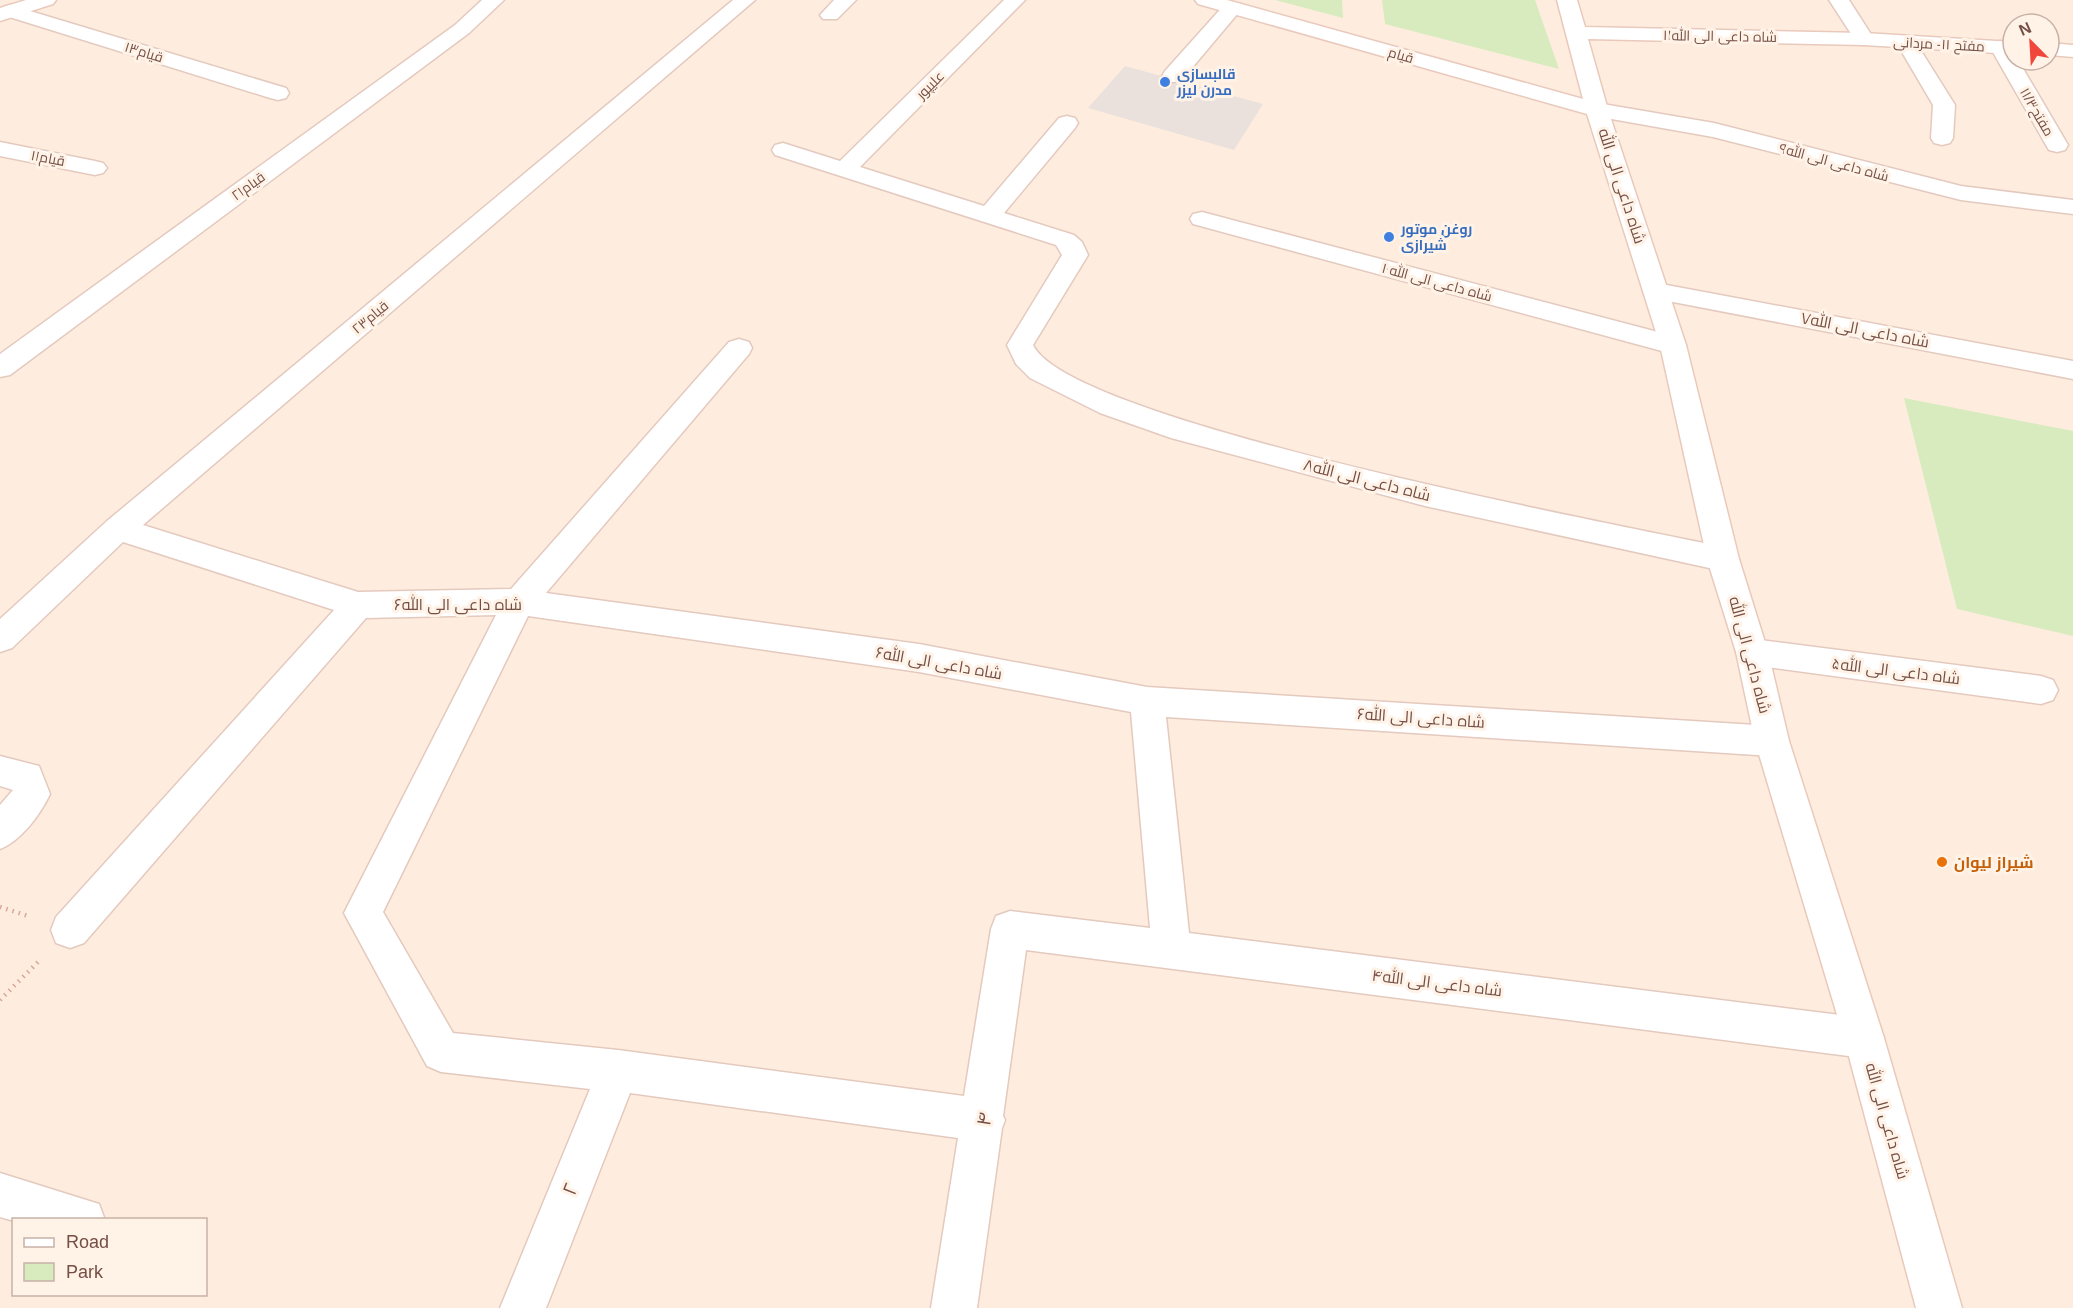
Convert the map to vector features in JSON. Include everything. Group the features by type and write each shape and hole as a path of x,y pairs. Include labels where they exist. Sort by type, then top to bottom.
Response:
{"street":[{"path":"5,13 46,0"},
{"name":"قیام۲۱","path":"0,368 462,29 494,0"},
{"name":"قیام۲۳","path":"0,639 118,530 745,0"},
{"path":"830,15 846,0"},
{"name":"علیپور","path":"845,170 1015,0"},
{"name":"قیام","path":"1205,0 1597,110"},
{"name":"شاه داعی الی الله","path":"1567,0 1597,110 1673,345 1723,559 1752,652 1772,741 1864,1038 1939,1308"},
{"path":"1839,0 1864,39"},
{"path":"1173,76 1232,8"},
{"name":"قیام۱۳","path":"5,13 278,93"},
{"name":"شاه داعی الی الله۱۱","path":"1576,33 1864,39"},
{"name":"مفتح ۱۱- مردانی","path":"1864,39 2001,47"},
{"path":"1906,42 1944,105 1942,138"},
{"name":"مفتح۱۱/۳","path":"2020,72 2057,145"},
{"name":"شاه داعی الی الله۹","path":"1597,110 1714,130 1961,193 2073,207"},
{"path":"783,150 989,215 1067,123"},
{"name":"قیام۱۱","path":"0,149 95,168"},
{"name":"شاه داعی الی الله۸","path":"989,215 1065,240 1073,247 1075,255 1020,345 1026,358 1040,371 1110,406 1181,431 1425,495 1723,559"},
{"name":"شاه داعی الی الله۱۰","path":"1202,219 1673,345"},
{"name":"شاه داعی الی الله۷","path":"1656,291 2073,370"},
{"path":"739,348 519,602 363,913 441,1052 618,1071 984,1120"},
{"name":"شاه داعی الی الله۶","path":"118,530 358,605 519,602 919,658 1148,701 1772,741"},
{"path":"70,930 358,605"},
{"name":"شاه داعی الی الله۵","path":"1752,652 2041,690"},
{"path":"1148,701 1171,950"},
{"path":"0,771 26,777 32,794 0,832"},
{"name":"شاه داعی الی الله۴","path":"1010,929 1864,1038"},
{"name":"۴","path":"954,1308 984,1120 1010,929"},
{"name":"۲","path":"523,1308 618,1071"},
{"path":"0,1195 76,1218"}],"shaded area":[{"name":"قالبسازی مدرن لیزر","path":"1125,66 1263,104 1234,150 1088,108"}],"green space":[{"path":"1275,0 1342,0 1343,18"},
{"path":"1382,0 1535,0 1559,69 1385,24"},
{"path":"1904,398 2073,431 2073,636 1957,609"}],"place":[{"name":"قالبسازی مدرن لیزر","path":"1165,82"},
{"name":"روغن موتور شیرازی","path":"1389,237"},
{"name":"شیراز لیوان","path":"1942,862"}]}
